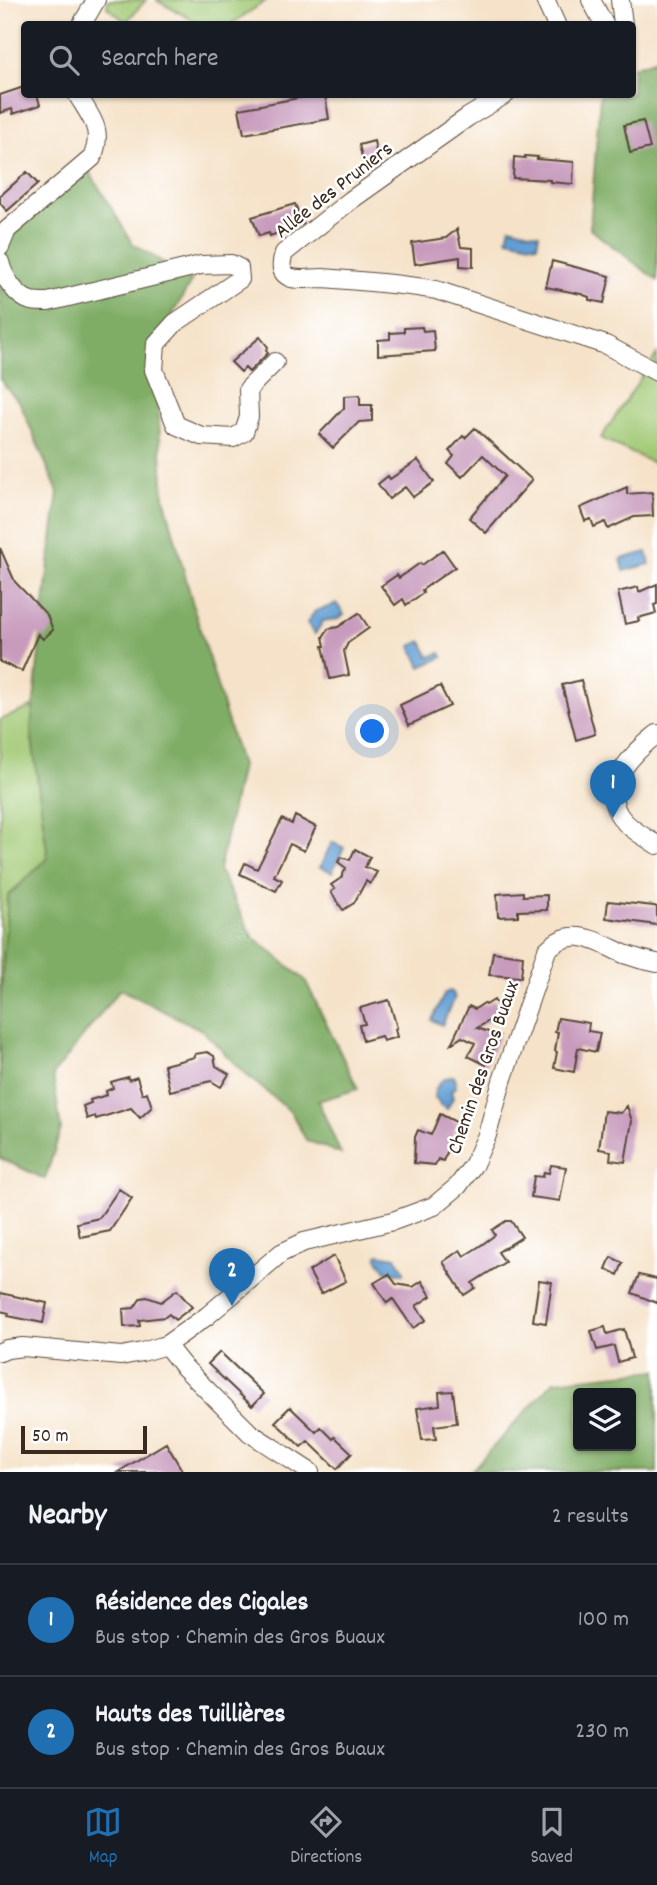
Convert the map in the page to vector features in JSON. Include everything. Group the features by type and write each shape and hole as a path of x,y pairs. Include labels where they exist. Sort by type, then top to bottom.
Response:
{"street":[{"path":"84,21 96,0"},
{"path":"545,0 555,21"},
{"path":"591,0 602,21"},
{"path":"620,0 623,21"},
{"path":"0,247 7,230 92,158 98,144 96,125 79,98"},
{"name":"Allée des Pruniers","path":"499,98 468,117 351,200 284,253 281,261 286,275 291,278 409,285 436,290 606,345 657,372"},
{"path":"0,262 2,271 14,289 29,301 48,302 201,265 232,264 239,268 240,279 175,323 156,344 154,370 176,425 201,436 233,438 244,432 249,417 248,389 275,362"},
{"path":"657,734 628,762 615,781 612,793 622,818 657,845"},
{"name":"Chemin des Gros Buaux","path":"0,1352 23,1347 121,1356 166,1345 207,1316 281,1253 304,1242 393,1221 434,1206 458,1186 474,1164 487,1135 502,1081 547,950 556,941 579,936 595,940 636,959 657,963"},
{"path":"166,1345 250,1433 310,1472"}],"green space":[{"path":"108,0 146,0 127,21 107,7"},
{"path":"156,0 267,0 236,21 194,21"},
{"path":"657,59 657,280 590,229 600,98 636,98 636,66"},
{"path":"89,171 133,244 192,280 154,347 164,497 241,766 219,870 252,936 305,980 358,1089 318,1101 341,1154 306,1140 291,1112 243,1072 202,1030 120,989 53,1075 61,1129 45,1179 0,1158 0,1008 8,896 48,858 31,730 58,492 20,403 0,380 0,225"},
{"path":"657,354 657,465 601,438"},
{"path":"34,706 31,730 48,858 8,896 0,1008 0,720"},
{"path":"657,1370 657,1472 470,1472 554,1381"}],"water":[{"path":"510,227 539,234 537,245 507,239"},
{"path":"647,552 650,564 624,571 621,559"},
{"path":"336,603 344,614 338,619 323,621 315,634 307,623 315,611"},
{"path":"422,641 429,657 441,653 443,657 421,667 411,646"},
{"path":"332,842 344,848 332,872 320,867"},
{"path":"450,991 455,998 442,1025 432,1020 445,993"},
{"path":"454,1076 456,1087 451,1091 453,1098 447,1109 434,1097 443,1080"},
{"path":"378,1254 396,1257 404,1274 386,1271 377,1258"}],"building":[{"path":"21,88 21,98 38,98 40,105 13,114 12,109 0,113 0,95"},
{"path":"298,98 326,98 329,119 244,134 239,109"},
{"path":"643,121 650,148 630,153 624,125"},
{"path":"374,141 378,161 364,165 359,145"},
{"path":"514,157 574,162 573,184 513,178"},
{"path":"27,172 38,184 7,211 0,203 0,196"},
{"path":"295,204 303,224 270,236 269,233 259,236 252,217"},
{"path":"457,229 461,247 473,248 473,267 460,266 460,257 415,264 412,243 446,238"},
{"path":"552,261 610,276 604,303 589,300 589,297 581,294 546,287"},
{"path":"422,327 423,331 433,330 435,351 378,355 378,340 390,339 390,333 404,332 404,328"},
{"path":"260,337 268,347 268,353 249,372 245,368 241,372 231,362"},
{"path":"360,395 360,405 372,405 372,421 359,422 333,448 319,434 344,408 344,396"},
{"path":"475,428 532,480 486,533 469,518 505,476 483,455 462,477 448,464 454,456 449,451"},
{"path":"418,460 434,482 413,497 405,487 389,499 378,484"},
{"path":"627,487 627,494 652,492 653,516 634,517 608,529 605,522 594,527 591,519 585,521 580,508"},
{"path":"0,548 15,582 47,615 53,630 43,639 38,634 22,671 0,662"},
{"path":"443,550 455,567 406,605 403,599 395,605 381,586 397,575 399,578 420,563 422,565"},
{"path":"657,584 657,604 654,605 656,613 625,624 618,592 638,587 639,592"},
{"path":"359,613 369,628 348,643 344,651 349,675 330,679 323,637 328,629 338,627"},
{"path":"581,680 595,734 576,740 562,685"},
{"path":"440,686 450,706 409,725 400,705"},
{"path":"295,816 316,827 304,851 290,844 274,876 282,880 276,891 240,874 245,863 257,869 282,819 292,824"},
{"path":"355,849 370,857 365,867 377,872 370,884 366,881 354,903 343,910 331,892 335,889 331,885 341,878 346,868 338,862 341,857 350,860"},
{"path":"523,892 523,896 547,895 547,910 518,911 518,916 498,917 497,894"},
{"path":"608,901 657,907 657,925 606,918"},
{"path":"493,952 523,956 521,977 489,975"},
{"path":"389,1000 397,1037 383,1041 381,1036 363,1041 359,1025 365,1024 360,1008"},
{"path":"494,1000 503,1013 477,1028 500,1036 486,1065 468,1056 475,1043 462,1037 451,1044 469,1006 475,1009"},
{"path":"558,1018 589,1023 588,1031 600,1033 596,1052 578,1048 574,1072 554,1068"},
{"path":"207,1052 214,1056 216,1066 229,1074 221,1087 211,1081 170,1091 164,1065"},
{"path":"128,1077 129,1080 137,1077 142,1094 147,1092 152,1107 140,1118 131,1108 96,1119 95,1116 87,1119 83,1106 91,1103 90,1100 107,1095 106,1091 113,1088 111,1082"},
{"path":"627,1106 632,1121 625,1162 610,1160 611,1151 599,1149 604,1111 621,1113"},
{"path":"440,1114 458,1123 443,1161 438,1159 435,1165 414,1163 415,1137 418,1130 431,1135"},
{"path":"551,1165 566,1167 560,1201 531,1197 534,1176 543,1177 544,1172 549,1173"},
{"path":"119,1189 132,1198 110,1231 80,1237 77,1223 99,1218"},
{"path":"506,1221 511,1221 522,1237 498,1252 505,1262 472,1283 475,1288 464,1295 443,1262 460,1250 464,1256 480,1246 495,1235 492,1230"},
{"path":"334,1256 346,1281 321,1294 309,1271"},
{"path":"611,1257 623,1263 618,1275 606,1269"},
{"path":"389,1274 396,1284 413,1287 422,1281 431,1296 416,1306 426,1320 413,1328 393,1299 387,1303 374,1283"},
{"path":"639,1275 657,1279 657,1303 632,1293"},
{"path":"539,1280 552,1282 546,1323 533,1321"},
{"path":"177,1290 192,1307 175,1320 169,1314 165,1317 139,1320 140,1326 124,1327 123,1309 134,1308 141,1298 147,1297 161,1302"},
{"path":"0,1293 47,1303 43,1323 8,1316 9,1313 0,1311"},
{"path":"605,1327 607,1334 624,1329 632,1358 618,1362 614,1346 597,1350 591,1331"},
{"path":"220,1352 264,1394 252,1406 208,1364"},
{"path":"453,1391 457,1423 434,1426 436,1439 422,1440 417,1408 440,1405 439,1392"},
{"path":"290,1407 316,1432 321,1427 352,1453 337,1469 308,1441 301,1447 275,1422"},
{"path":"166,1443 183,1472 118,1472"}],"place":[{"name":"Résidence des Cigales","path":"613,818"},
{"name":"Hauts des Tuillières","path":"232,1306"}]}
